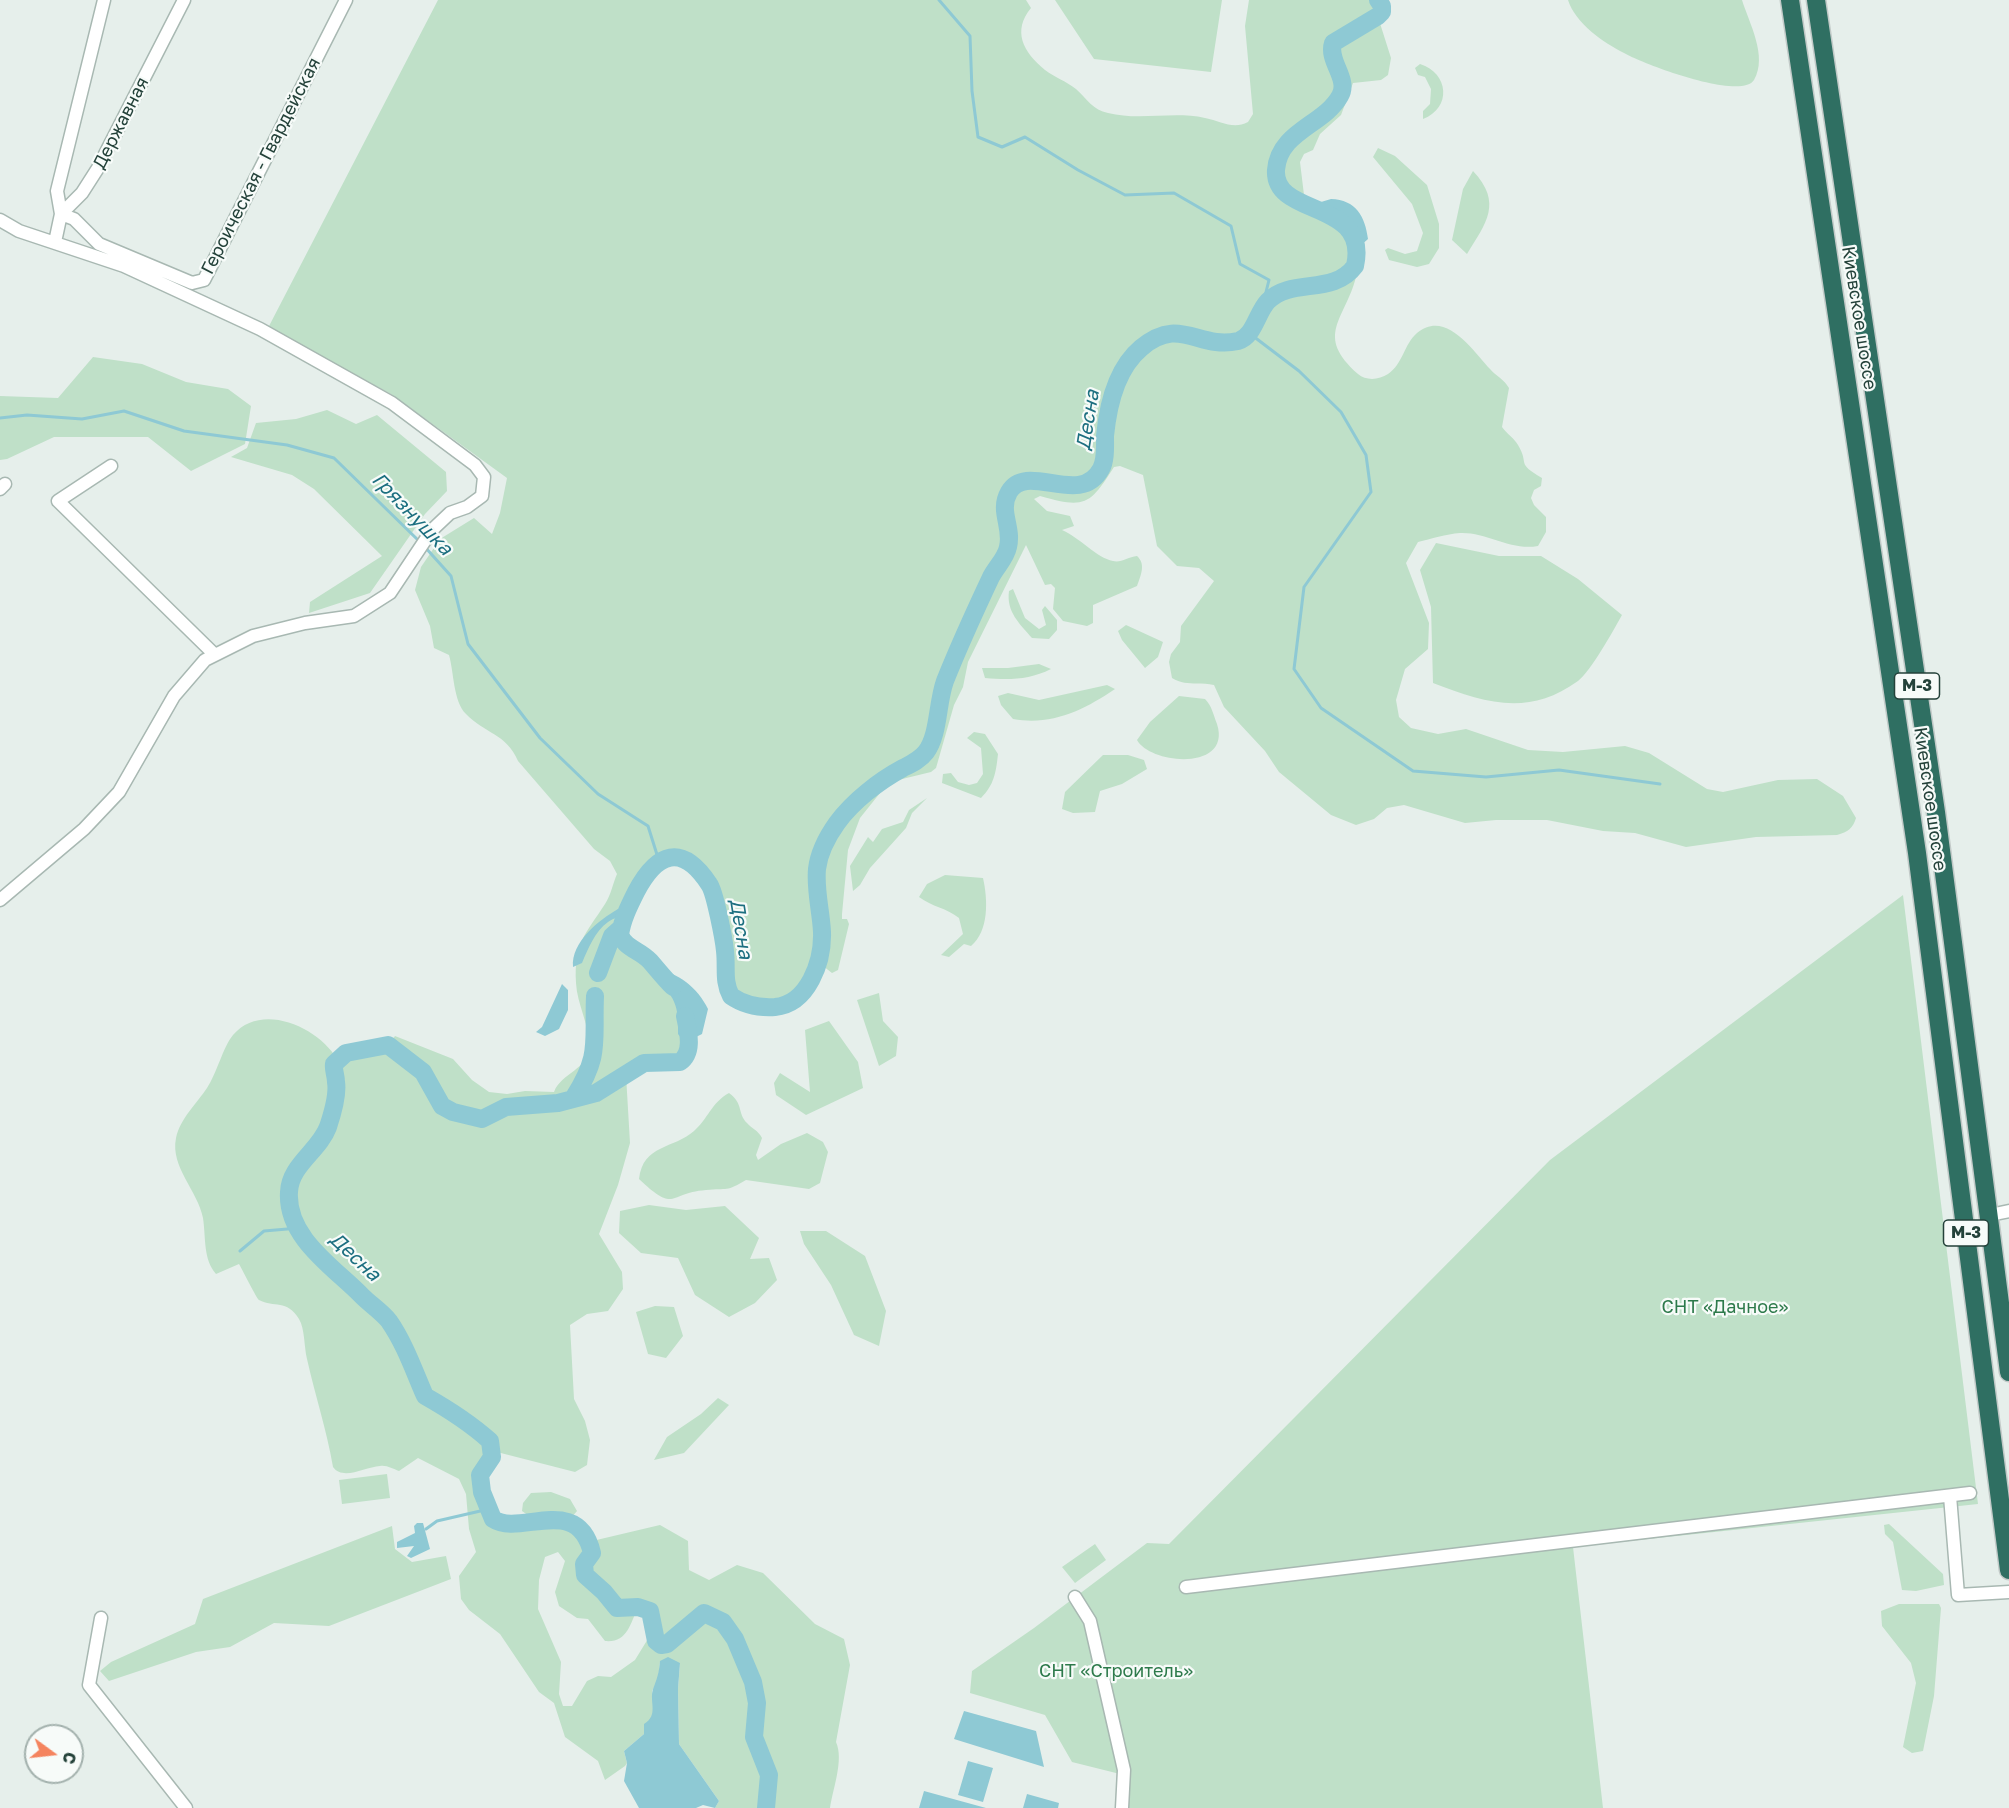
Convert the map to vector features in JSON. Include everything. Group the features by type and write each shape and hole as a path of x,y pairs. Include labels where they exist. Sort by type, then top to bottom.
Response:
{"highway":[{"name":"Киевское шоссе","path":"1790,0 1917,853 2009,1570"},
{"name":"Киевское шоссе","path":"1816,0 1936,812 2009,1372"}],"street":[{"path":"55,242 61,214 57,191 104,0"},
{"name":"Державная","path":"61,214 82,193 98,168 184,0"},
{"name":"Героическая - Гвардейская","path":"61,214 74,219 99,244 192,283 204,280 346,0"},
{"path":"0,220 19,231 124,266 260,329 392,403 466,458 484,477 482,496 467,507 450,513 432,530 390,593 354,616 305,623 253,636 205,660 174,696 119,792 84,829 0,900"},
{"path":"111,466 58,501 214,654"},
{"path":"1990,1215 2009,1211"},
{"path":"1186,1587 1970,1493"},
{"path":"1950,1496 1958,1595 2009,1593"},
{"path":"1075,1597 1090,1621 1124,1770 1122,1808"},
{"path":"100,1618 89,1685 186,1808"}],"green space":[{"path":"438,0 1026,0 1031,8 1025,17 1021,33 1026,49 1045,70 1076,89 1098,109 1108,113 1132,116 1193,116 1237,125 1248,122 1253,114 1245,26 1249,0 1378,0 1382,6 1382,12 1378,17 1391,58 1388,75 1381,80 1353,83 1341,115 1320,134 1313,150 1304,154 1300,162 1304,195 1299,202 1334,218 1345,226 1353,235 1358,246 1358,257 1352,270 1356,277 1336,327 1335,338 1338,348 1358,374 1369,379 1384,376 1393,370 1417,333 1428,327 1438,326 1458,335 1509,388 1502,427 1515,440 1526,466 1542,478 1541,486 1534,490 1531,498 1534,505 1546,517 1546,532 1538,546 1518,546 1470,533 1444,535 1418,542 1406,563 1429,623 1428,649 1405,669 1396,700 1399,717 1411,728 1438,734 1466,729 1528,750 1563,752 1625,746 1649,753 1707,789 1723,792 1778,780 1817,779 1843,796 1856,818 1849,829 1837,835 1756,837 1686,847 1635,833 1603,831 1547,820 1496,820 1465,823 1404,805 1387,808 1374,819 1356,825 1331,815 1279,772 1265,751 1224,707 1214,685 1187,683 1172,678 1169,662 1171,654 1180,642 1181,626 1214,581 1199,568 1177,566 1157,546 1143,475 1120,466 1114,467 1099,489 1085,501 1067,502 1040,496 1034,499 1047,511 1070,516 1074,526 1062,530 1101,556 1122,561 1137,556 1142,566 1137,586 1093,605 1093,623 1087,626 1063,621 1053,609 1055,588 1051,584 1045,585 1026,545 968,662 963,687 954,705 936,768 931,772 894,781 884,788 860,818 848,850 842,919 847,919 849,924 838,970 832,973 823,966 827,916 823,898 818,889 820,946 814,972 808,985 798,997 781,1006 770,1008 748,1006 739,1002 726,987 726,959 715,904 705,878 693,865 674,856 663,860 644,876 636,887 625,912 620,935 627,946 650,961 655,969 682,995 689,1038 687,1054 680,1062 644,1063 626,1075 630,1143 618,1185 599,1234 622,1272 623,1289 608,1311 587,1314 570,1325 574,1399 585,1421 590,1440 587,1465 575,1472 493,1451 480,1472 483,1492 490,1515 500,1524 510,1525 546,1520 560,1522 574,1529 588,1542 660,1525 688,1541 689,1570 709,1580 737,1565 763,1573 815,1624 844,1639 850,1665 836,1742 839,1757 830,1808 715,1808 719,1801 679,1744 680,1663 660,1662 658,1680 652,1691 654,1711 644,1734 624,1751 627,1763 625,1766 605,1780 598,1761 565,1737 554,1703 539,1692 500,1634 469,1610 461,1599 459,1576 476,1552 469,1529 466,1494 459,1479 418,1458 399,1471 383,1466 342,1473 333,1467 299,1319 285,1306 259,1300 239,1264 216,1274 207,1255 200,1208 177,1159 175,1149 178,1131 211,1082 229,1040 245,1025 259,1020 274,1019 304,1029 317,1037 337,1059 346,1053 388,1045 395,1036 453,1059 472,1080 489,1092 507,1094 525,1091 554,1092 562,1080 585,1061 588,1054 588,1031 576,983 577,958 582,940 607,900 617,874 610,861 594,849 518,761 507,745 466,714 456,694 449,655 434,648 430,626 415,590 421,567 440,539 474,518 492,534 500,513 507,478 391,394 268,328","holes":["558,1552 565,1561 555,1592 559,1606 577,1618 588,1619 605,1641 618,1639 627,1632 638,1607 650,1611 654,1629 635,1660 611,1677 598,1676 587,1681 572,1706 563,1706 559,1694 561,1662 538,1609 539,1580 545,1557"]},
{"path":"1055,0 1222,0 1211,72 1094,59"},
{"path":"1568,0 1742,0 1756,40 1758,71 1754,80 1745,85 1731,86 1712,84 1650,65 1599,38 1577,17"},
{"path":"1420,64 1430,68 1437,75 1443,91 1439,107 1423,119 1423,111 1430,104 1431,89 1425,77 1418,75 1415,68"},
{"path":"1378,148 1395,156 1427,185 1439,224 1439,248 1429,264 1417,267 1389,260 1385,250 1388,248 1405,254 1417,251 1423,233 1412,204 1373,157"},
{"path":"1473,171 1482,182 1489,203 1485,223 1467,254 1452,240 1463,189"},
{"path":"93,357 142,364 186,382 228,389 251,406 245,444 191,471 148,437 54,437 7,459 0,460 0,396 58,398"},
{"path":"327,410 356,424 377,415 446,472 447,491 425,514 370,593 309,613 310,602 382,556 314,489 292,475 231,457 247,448 256,423 296,419"},
{"path":"1436,543 1499,556 1541,556 1578,579 1622,615 1583,676 1560,692 1542,699 1524,703 1489,701 1433,683 1431,607 1420,570"},
{"path":"1013,589 1025,618 1039,629 1046,625 1042,610 1045,606 1057,620 1057,630 1049,639 1032,638 1019,623 1010,605 1009,591"},
{"path":"1126,625 1163,642 1158,657 1145,668 1122,640 1118,631"},
{"path":"1039,664 1051,669 1027,677 1002,679 985,678 982,668 1008,668"},
{"path":"1107,685 1115,689 1091,704 1067,714 1041,720 1013,719 1001,705 998,696 1008,693 1039,700"},
{"path":"1179,696 1205,699 1212,710 1217,724 1218,739 1213,750 1202,756 1188,759 1158,755 1145,748 1137,740 1150,722"},
{"path":"974,732 985,734 998,754 994,778 981,798 942,783 943,774 951,773 958,782 969,785 977,783 983,774 981,748 967,738"},
{"path":"1103,755 1128,755 1144,760 1147,769 1122,784 1100,791 1095,812 1073,813 1062,809 1065,792"},
{"path":"927,798 912,813 906,828 853,891 850,866 868,837 873,842 882,829 903,822 909,810"},
{"path":"945,875 983,878 986,896 986,915 977,940 971,946 964,944 949,957 941,955 963,934 959,918 919,897 927,884"},
{"name":"СНТ «Дачное»","path":"1903,895 1978,1504 1573,1547 1603,1808 1119,1808 1120,1774 1072,1762 1045,1715 970,1693 972,1671 1034,1628 1147,1543 1169,1544 1550,1160"},
{"path":"879,993 883,1021 898,1037 896,1056 879,1066 857,1000"},
{"path":"829,1021 858,1062 863,1088 806,1115 776,1095 774,1083 780,1073 810,1092 805,1030"},
{"path":"729,1093 737,1101 744,1119 762,1138 756,1155 758,1160 781,1144 807,1133 823,1142 828,1152 820,1183 809,1189 746,1180 730,1188 694,1192 666,1199 639,1179 646,1159 694,1131 718,1101"},
{"path":"649,1205 686,1210 725,1206 759,1238 750,1259 769,1258 777,1280 755,1303 729,1317 695,1295 678,1258 641,1253 619,1233 620,1211"},
{"path":"800,1231 826,1231 865,1256 886,1311 879,1346 854,1335 831,1285 804,1244"},
{"path":"655,1306 674,1307 683,1336 666,1358 648,1354 636,1312"},
{"path":"718,1398 729,1405 684,1453 654,1460 667,1437 701,1414"},
{"path":"387,1474 390,1498 342,1504 339,1480"},
{"path":"551,1492 570,1499 577,1511 571,1518 546,1514 532,1518 522,1511 523,1503 531,1493"},
{"path":"1889,1524 1943,1574 1944,1585 1916,1591 1902,1590 1893,1542 1885,1534 1884,1525"},
{"path":"392,1526 395,1549 412,1562 446,1556 451,1579 329,1626 274,1623 230,1647 196,1652 109,1681 100,1671 111,1662 195,1624 203,1599"},
{"path":"1095,1544 1106,1560 1075,1583 1062,1567"},
{"path":"1899,1604 1939,1604 1941,1608 1934,1696 1923,1751 1912,1753 1903,1747 1916,1683 1911,1663 1882,1626 1881,1611"}],"water":[{"path":"1331,199 1347,202 1362,216 1368,239 1358,248 1347,228 1316,209 1321,202"},
{"path":"618,909 623,911 599,930 582,963 573,967 581,941 603,919"},
{"path":"655,969 679,977 699,994 708,1009 702,1034 688,1041 688,1038 682,1039 678,1034 678,1016 674,1002 667,990 654,977"},
{"path":"562,984 568,990 568,1010 559,1029 545,1036 536,1032 542,1027"},
{"path":"417,1523 423,1523 430,1549 411,1558 407,1556 414,1546 397,1548 397,1542 415,1533 414,1526"},
{"path":"668,1657 680,1663 679,1744 719,1801 715,1808 703,1805 696,1808 639,1808 624,1781 627,1763 624,1751 644,1734 644,1724 651,1717 652,1694 660,1661"},
{"path":"964,1711 1036,1731 1044,1767 954,1739"},
{"path":"968,1761 993,1768 983,1802 958,1795"},
{"path":"924,1791 986,1808 919,1808"},
{"path":"1027,1794 1059,1803 1058,1808 1023,1808"}],"waterway":[{"path":"939,0 970,36 972,91 978,137 1002,147 1025,137 1078,170 1125,195 1174,193 1231,226 1240,264 1269,280 1262,308"},
{"name":"Десна","path":"673,987 650,961 629,946 620,935 628,908 644,878 661,861 680,858 699,871 711,889 723,937 726,980 731,996 752,1005 775,1007 787,1004 805,990 816,968 822,944 817,869 827,839 843,815 859,799 885,779 918,760 926,752 936,728 945,681 991,577 1007,551 1009,533 1005,506 1009,492 1017,484 1028,481 1080,485 1092,480 1104,461 1106,424 1111,400 1119,377 1132,357 1141,348 1167,334 1224,343 1243,339 1252,329 1264,306 1278,294 1300,287 1336,281 1355,266 1356,245 1349,229 1336,219 1289,196 1279,185 1276,170 1285,146 1333,106 1340,96 1342,83 1333,56 1333,43 1378,16 1382,12 1382,6 1378,0"},
{"path":"1249,333 1299,371 1341,412 1366,455 1371,492 1304,587 1294,669 1321,708 1413,771 1486,777 1559,770 1660,784"},
{"name":"Грязнушка","path":"0,418 27,415 82,419 124,411 184,431 287,445 334,458 419,541"},
{"name":"Грязнушка","path":"424,546 451,576 468,644 540,738 598,794 648,826 659,861"},
{"path":"598,973 612,936 621,928"},
{"path":"574,1097 592,1059 595,1037 595,996"},
{"name":"Десна","path":"685,1016 689,1047 680,1062 644,1063 596,1093 558,1103 506,1107 482,1119 453,1112 442,1106 423,1072 388,1045 346,1053 334,1064 336,1092 328,1127 324,1136 299,1166 291,1182 290,1209 295,1224 314,1251 389,1321 405,1348 425,1396 475,1428 490,1441 492,1457 480,1475 482,1492 493,1519 504,1523 547,1520 574,1525 585,1535 592,1553 584,1564 585,1575 604,1592 617,1608 638,1607 650,1611 656,1641 661,1645 667,1644 704,1613 723,1622 735,1639 753,1682 757,1703 754,1737 769,1775 766,1808"},
{"path":"240,1251 264,1231 299,1228"},
{"path":"426,1529 437,1521 489,1509"}],"park label":[{"name":"СНТ «Строитель»","path":"1116,1671"}]}
